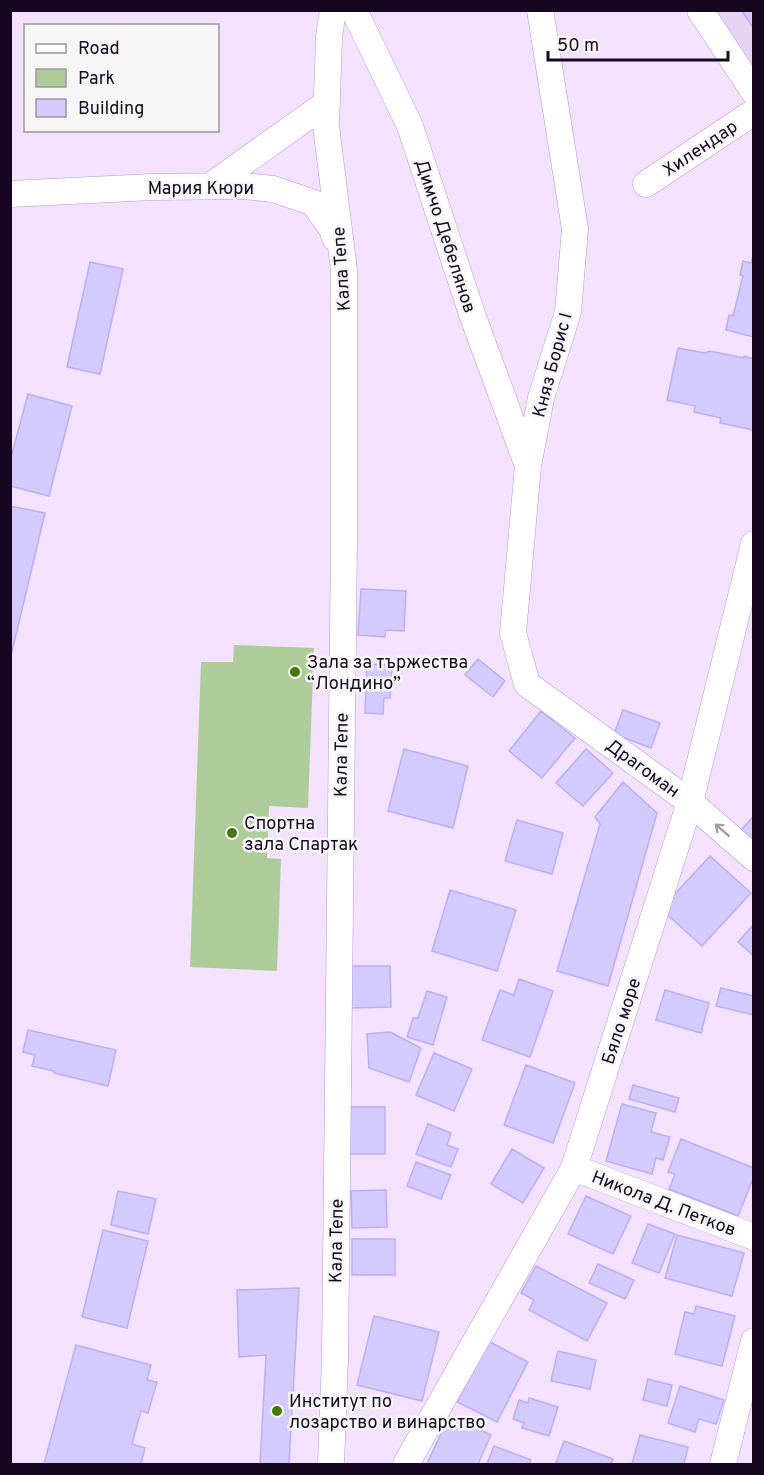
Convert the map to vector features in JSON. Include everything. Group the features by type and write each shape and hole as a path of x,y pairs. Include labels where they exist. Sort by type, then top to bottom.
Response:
{"street":[{"name":"Кала Тепе","path":"331,1464 335,1347 344,542 344,270 327,126 329,37 333,10"},
{"name":"Димчо Дебелянов","path":"354,10 410,126 473,317 528,466"},
{"name":"Княз Борис I","path":"527,684 513,633 528,466 541,398 568,312 575,229 540,10"},
{"path":"700,10 753,92"},
{"path":"210,186 327,103"},
{"name":"Хилендар","path":"646,184 753,112"},
{"name":"Мария Кюри","path":"10,195 152,187 243,186 273,189 314,203 332,229 344,270"},
{"name":"Бяло море","path":"406,1464 574,1168 690,802 753,544"},
{"name":"Драгоман","path":"527,684 690,802 753,858"},
{"name":"Никола Д. Петков","path":"574,1168 753,1238"},
{"path":"723,1464 753,1341"}],"shaded area":[{"path":"712,11 753,11 753,69"}],"green space":[{"name":"Спортна зала Спартак","path":"234,645 314,648 308,808 269,806 267,858 281,859 277,971 190,967 201,662 233,662"}],"building":[{"path":"741,10 754,10 754,29"},
{"path":"754,252 754,337 726,330 729,315 733,316 743,276 740,275 743,261 751,263"},
{"path":"90,262 123,269 100,374 67,367"},
{"path":"678,348 754,359 753,430 720,423 721,418 694,412 695,406 667,400"},
{"path":"28,394 72,406 49,496 10,486 10,461"},
{"path":"10,506 45,513 10,660"},
{"path":"361,589 406,591 404,631 386,630 385,637 358,635"},
{"path":"478,659 505,681 493,697 465,675"},
{"path":"367,664 392,665 390,698 384,698 383,714 365,713"},
{"path":"623,710 660,723 651,748 614,734"},
{"path":"541,711 575,738 542,778 509,751"},
{"path":"404,749 468,766 453,828 388,811"},
{"path":"586,749 613,773 583,806 556,783"},
{"path":"623,782 657,813 608,986 557,971 600,824 595,817"},
{"path":"754,816 754,844 740,831"},
{"path":"517,820 563,833 552,874 505,861"},
{"path":"710,856 751,893 702,946 661,909"},
{"path":"450,890 516,910 497,971 432,951"},
{"path":"754,924 754,956 738,942"},
{"path":"350,966 390,966 391,1007 350,1008"},
{"path":"519,979 553,991 530,1057 482,1040 500,990 514,995"},
{"path":"721,988 754,996 754,1015 716,1006"},
{"path":"665,990 709,1003 701,1033 656,1020"},
{"path":"427,991 447,997 433,1045 407,1037 413,1018 418,1018"},
{"path":"28,1030 116,1050 108,1086 32,1066 35,1055 23,1052"},
{"path":"390,1032 421,1048 409,1082 369,1068 367,1034"},
{"path":"434,1053 472,1069 454,1111 416,1095"},
{"path":"526,1065 575,1083 553,1143 504,1125"},
{"path":"633,1085 679,1098 675,1112 629,1099"},
{"path":"622,1104 656,1113 651,1132 670,1137 663,1160 656,1158 652,1174 606,1161"},
{"path":"349,1107 385,1107 385,1154 350,1154"},
{"path":"428,1124 451,1133 447,1145 458,1149 451,1167 416,1154"},
{"path":"681,1139 754,1168 754,1176 738,1216 669,1189 675,1174 668,1172"},
{"path":"512,1149 544,1168 523,1203 491,1184"},
{"path":"416,1162 451,1175 441,1199 407,1186"},
{"path":"386,1190 387,1227 352,1228 351,1191"},
{"path":"118,1191 156,1199 148,1234 111,1225"},
{"path":"586,1196 631,1216 613,1254 568,1234"},
{"path":"648,1224 675,1234 659,1273 632,1263"},
{"path":"103,1230 148,1241 127,1328 82,1317"},
{"path":"677,1235 744,1253 732,1296 665,1278"},
{"path":"352,1239 395,1239 395,1275 352,1275"},
{"path":"598,1264 634,1280 625,1299 589,1283"},
{"path":"536,1266 607,1303 587,1341 529,1310 534,1300 521,1293"},
{"name":"Институт по лозарство и винарство","path":"299,1288 289,1464 260,1464 266,1355 239,1357 237,1290"},
{"path":"696,1306 735,1316 722,1366 675,1354 685,1312 694,1314"},
{"path":"374,1316 439,1332 422,1401 357,1385"},
{"path":"488,1341 528,1362 497,1422 457,1402"},
{"path":"76,1345 151,1365 147,1380 157,1382 148,1413 141,1411 132,1444 145,1448 141,1464 44,1464"},
{"path":"558,1351 596,1360 590,1389 551,1381"},
{"path":"648,1379 672,1385 667,1406 643,1400"},
{"path":"680,1386 724,1400 716,1424 699,1419 695,1432 668,1423"},
{"path":"529,1398 558,1407 549,1436 522,1428 524,1423 513,1419 519,1400 528,1403"},
{"path":"449,1416 491,1435 478,1464 427,1464"},
{"path":"640,1435 688,1447 684,1464 632,1464"},
{"path":"564,1441 613,1459 611,1464 556,1463"},
{"path":"494,1446 531,1460 529,1464 487,1464"}],"place":[{"name":"Зала за тържества “Лондино”","path":"295,672"},
{"name":"Спортна зала Спартак","path":"232,833"},
{"name":"Институт по лозарство и винарство","path":"277,1411"}]}
